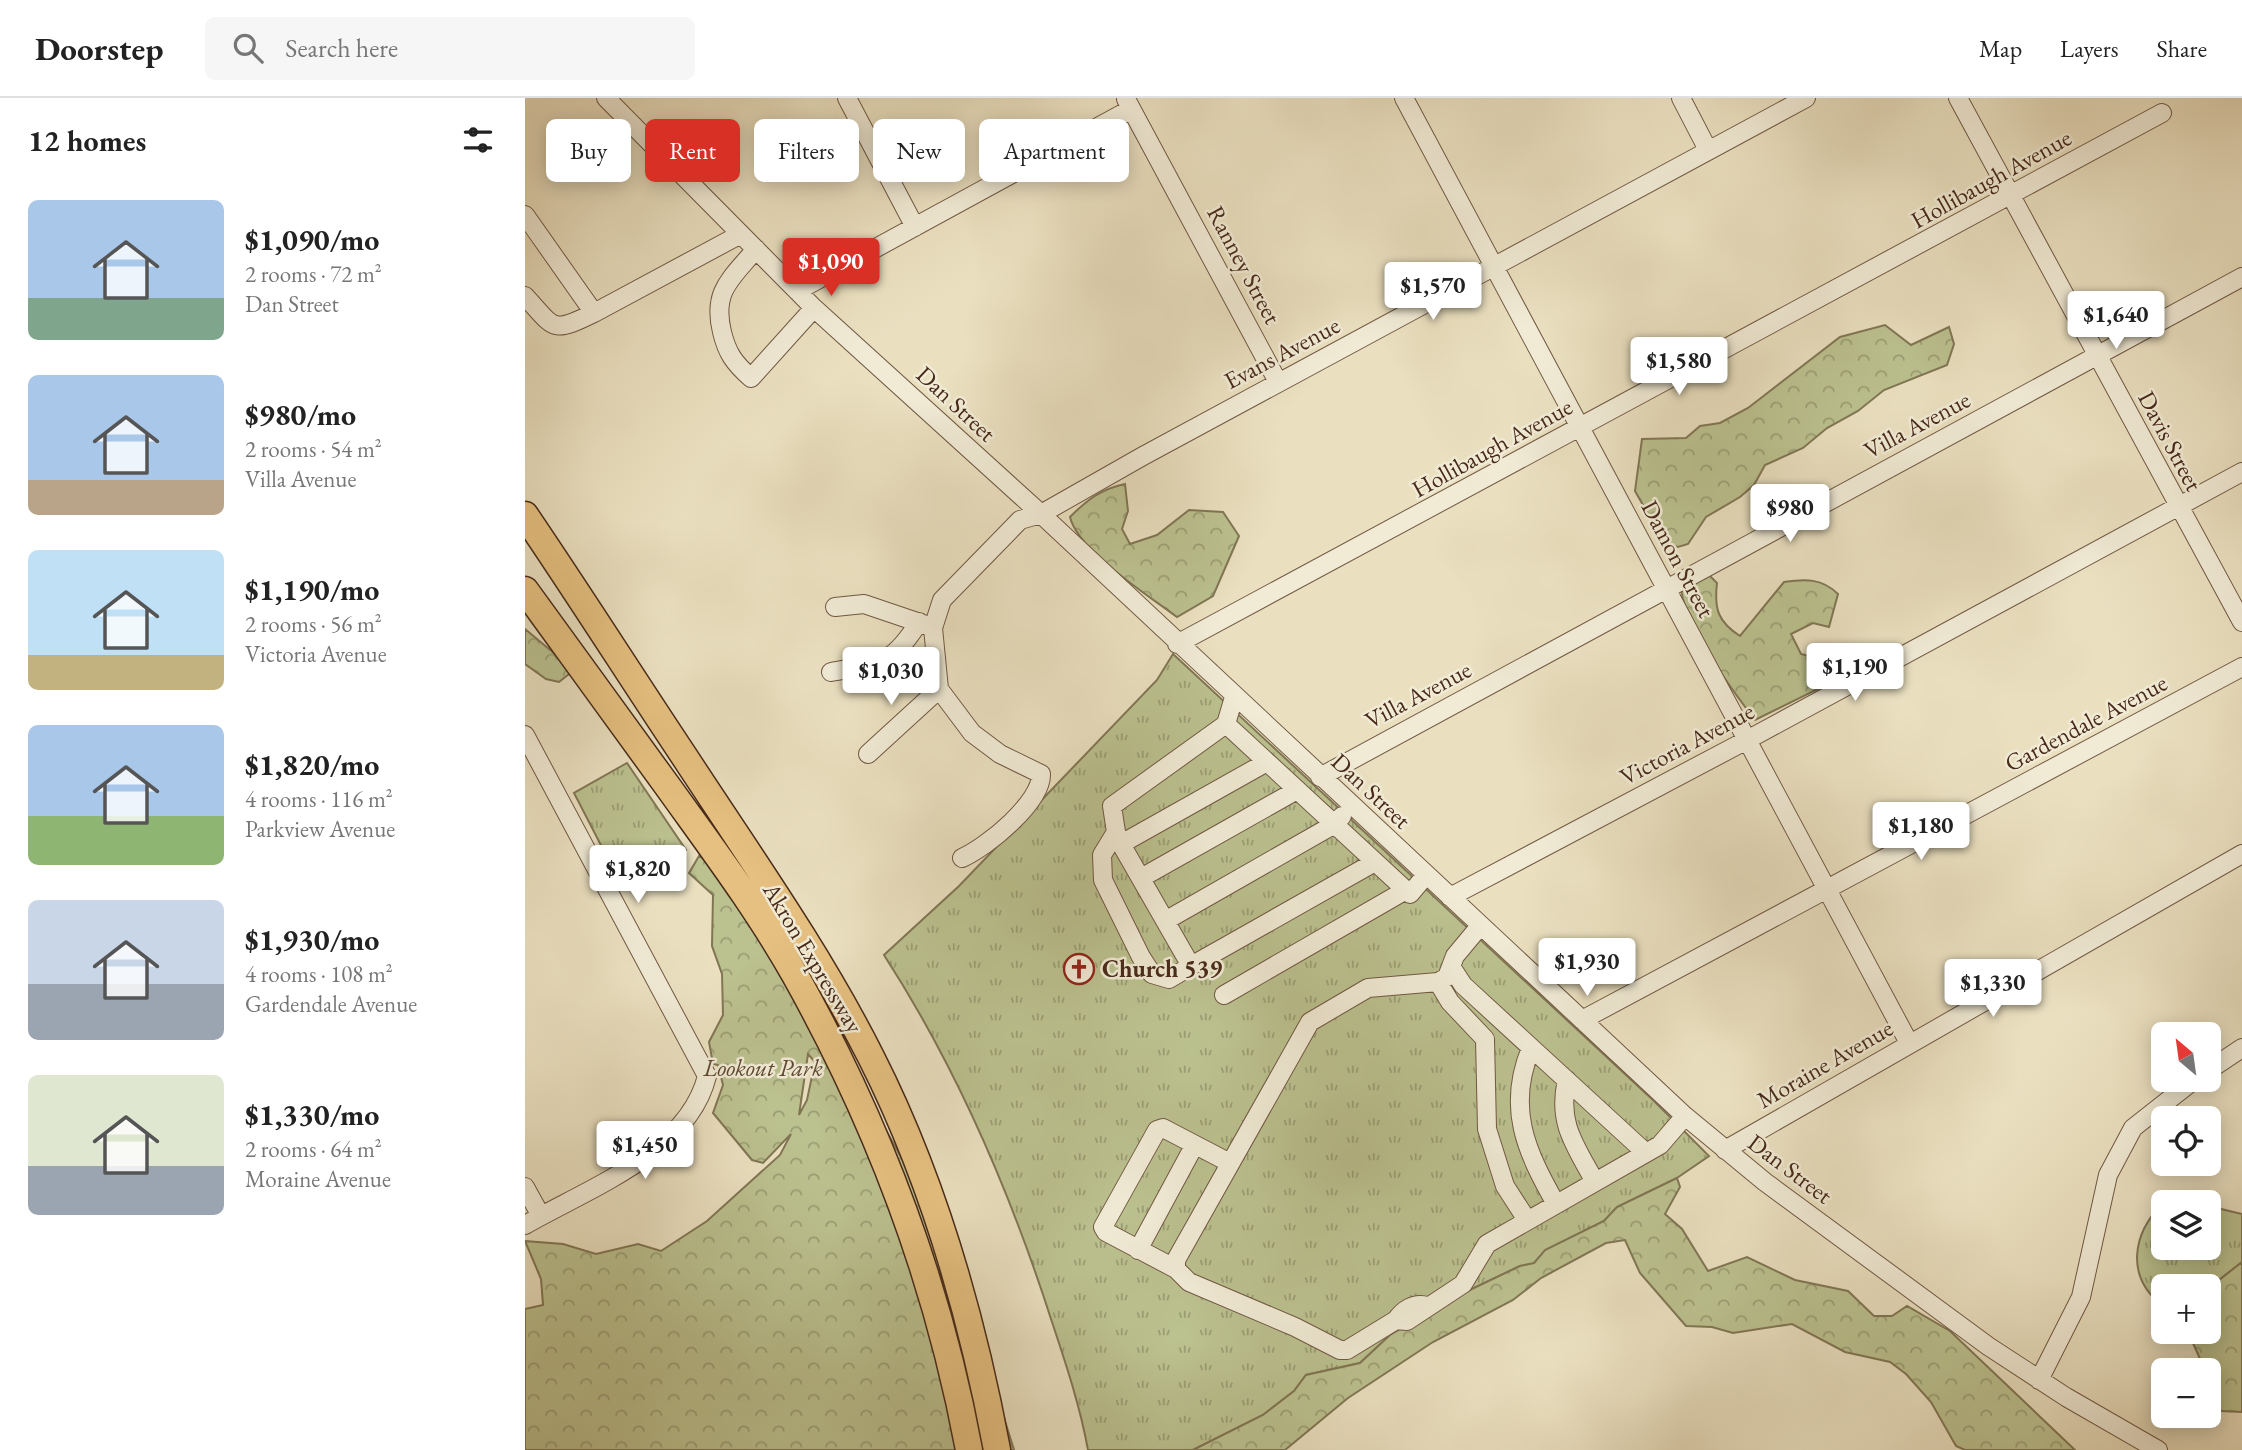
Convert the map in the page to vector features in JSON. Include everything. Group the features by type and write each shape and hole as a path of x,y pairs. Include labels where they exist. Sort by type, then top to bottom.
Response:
{"highway":[{"name":"Akron Expressway","path":"525,515 750,854 816,959 871,1058 910,1146 943,1237 982,1369 996,1450"},
{"name":"Akron Expressway","path":"525,590 727,869 794,973 853,1083 894,1182 929,1285 969,1450"}],"street":[{"name":"Dan Street","path":"607,98 814,308 1041,514 1685,1116 1725,1150 1900,1283 2039,1380 2158,1450"},
{"path":"847,98 915,227"},
{"name":"Damon Street","path":"1404,98 1909,1043"},
{"path":"1681,98 1708,150"},
{"name":"Evans Avenue","path":"831,672 883,662 902,649 926,625 942,600 1020,520 1041,514 1278,382 1806,98"},
{"name":"Davis Street","path":"1958,98 2242,622"},
{"path":"797,291 915,227 1128,103"},
{"name":"Ranney Street","path":"1128,103 1278,382"},
{"name":"Hollibaugh Avenue","path":"1177,644 2162,113"},
{"path":"525,215 594,313"},
{"path":"525,296 552,326 565,327 741,234"},
{"path":"756,249 729,281 717,308 731,360 751,378 814,308"},
{"name":"Villa Avenue","path":"1320,777 1666,586 2242,277"},
{"name":"Victoria Avenue","path":"1450,897 2242,472"},
{"path":"835,607 864,604 926,625 939,689 972,733 1000,754 1041,774 1040,788 1029,803 992,839 962,858"},
{"name":"Gardendale Avenue","path":"1582,1020 1828,891 2242,667"},
{"path":"869,754 939,689"},
{"path":"1191,967 1119,838 1112,806 1226,724 1234,697"},
{"path":"1226,724 1410,894 1426,875"},
{"path":"525,735 707,1076 701,1099 649,1154 619,1174 533,1220 525,1187"},
{"path":"1267,762 1119,838 1102,855 1103,880 1152,974 1169,979 1375,862"},
{"path":"1141,878 1297,790"},
{"path":"1165,921 1335,824 1351,805"},
{"name":"Moraine Avenue","path":"1725,1150 2242,854"},
{"path":"1224,995 1406,890"},
{"path":"1175,1269 1176,1260 1310,1022 1368,988 1439,982 1452,968 1462,945 1480,926"},
{"path":"1452,968 1463,985 1646,1153"},
{"path":"1439,982 1450,1002 1485,1039 1487,1129 1505,1186 1527,1220"},
{"path":"1531,1048 1521,1072 1520,1124 1532,1161 1556,1204"},
{"path":"2221,1062 2242,1048"},
{"path":"1567,1080 1562,1104 1567,1126 1595,1182"},
{"path":"2039,1380 2081,1297 2108,1175 2133,1128 2179,1092"},
{"path":"1230,1163 1163,1128 1157,1130 1103,1227 1106,1232 1175,1269 1189,1282 1294,1327 1334,1349 1347,1350 1396,1320 1410,1307 1420,1304 1427,1306 1463,1283 1487,1244 1646,1153 1670,1136 1685,1116"},
{"path":"1138,1250 1194,1146"}],"green space":[{"path":"1885,325 1911,345 1949,327 1954,344 1947,365 1884,390 1858,411 1827,428 1803,448 1765,465 1754,485 1740,497 1706,517 1688,544 1678,547 1664,542 1635,491 1642,439 1686,438 1700,426 1720,423 1748,408 1840,337"},
{"path":"1125,484 1128,511 1122,529 1130,544 1157,535 1189,510 1223,512 1239,536 1213,596 1177,617 1100,558 1086,544 1070,517 1095,496"},
{"path":"1709,575 1717,583 1717,608 1722,620 1740,636 1784,582 1819,582 1838,594 1829,627 1813,623 1791,634 1801,654 1823,660 1826,685 1755,720 1710,656 1684,602 1681,587"},
{"path":"525,629 567,664 569,674 559,682 546,679 525,664"},
{"path":"1173,654 1654,1101 1709,1156 1677,1178 1617,1207 1604,1221 1546,1250 1535,1264 1520,1266 1451,1299 1390,1335 1360,1363 1306,1375 1294,1391 1263,1415 1193,1450 1088,1450 1077,1401 1062,1354 1036,1274 1000,1179 935,1042 884,955 959,886 1157,680"},
{"path":"627,763 686,850 622,886 574,793"},
{"name":"Lookout Park","path":"699,856 719,869 855,1075 910,1173 996,1392 1014,1450 525,1450 525,1309 543,1305 541,1279 525,1241 563,1244 596,1254 638,1244 661,1251 707,1221 780,1155 791,1134 763,1163 752,1160 713,1113 723,1085 718,1065 713,1064 709,1042 723,1015 722,974 712,946 713,895 689,873","holes":["808,1054 815,1062 807,1100 799,1115"]},
{"path":"1677,1178 1680,1187 1665,1214 1682,1229 1708,1271 1747,1257 1795,1280 1848,1291 1874,1316 1892,1316 1907,1306 1950,1331 2075,1450 1965,1450 1956,1446 1931,1402 1906,1374 1890,1362 1845,1352 1792,1324 1733,1333 1712,1327 1686,1326 1640,1273 1625,1240 1606,1243 1541,1278 1513,1300 1433,1342 1348,1398 1285,1450 1193,1450 1263,1415 1294,1391 1306,1375 1360,1363 1390,1335 1451,1299 1520,1266 1534,1263 1545,1250 1604,1221 1617,1207"},
{"path":"2221,1209 2242,1214 2242,1262 2221,1279 2221,1274 2151,1274 2151,1295 2138,1269 2139,1242 2151,1218 2151,1260 2221,1260"},
{"path":"2242,1262 2242,1412 2221,1411 2221,1358 2200,1358 2193,1344 2221,1344 2221,1279"}],"place":[{"name":"Church 539","path":"1079,969"}]}
